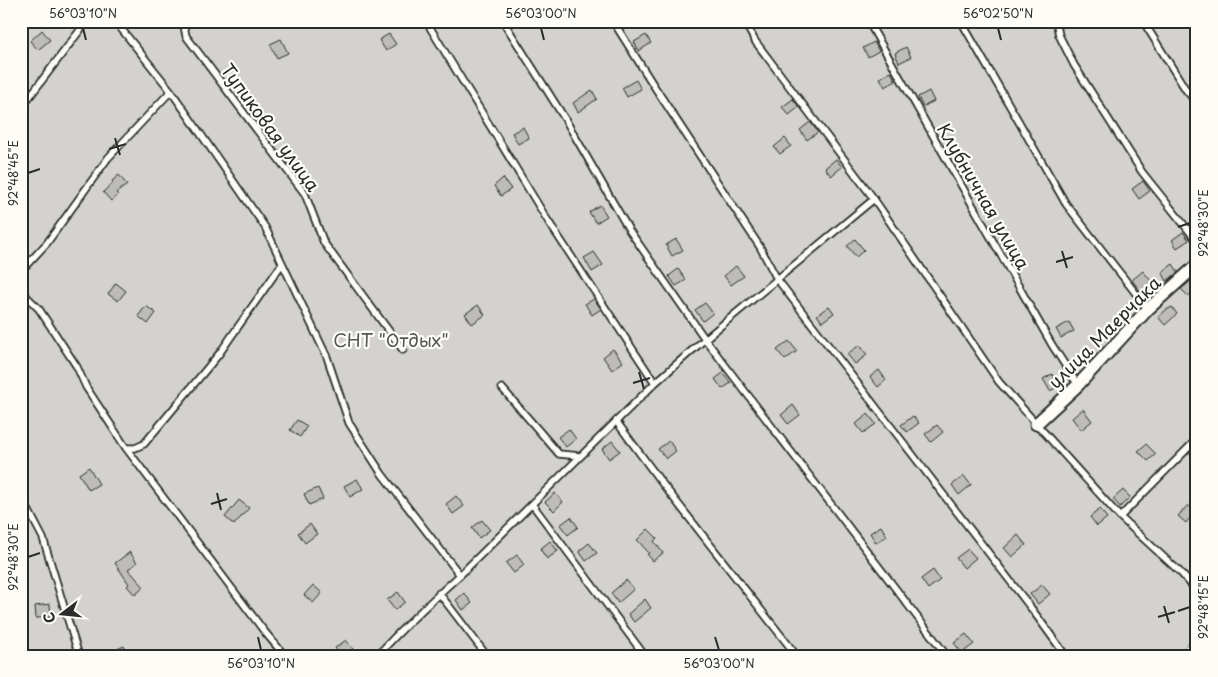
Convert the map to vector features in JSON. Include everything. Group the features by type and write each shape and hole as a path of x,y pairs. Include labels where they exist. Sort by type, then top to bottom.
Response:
{"street":[{"name":"улица Маерчака","path":"1036,424 1078,385 1148,309 1197,264"}],"lane":[{"path":"21,108 87,21"},
{"path":"115,21 171,90 265,227 327,357 349,423 382,474 460,575"},
{"name":"Тупиковая улица","path":"183,21 186,36 305,194 324,243 403,350"},
{"path":"426,21 548,221 655,383"},
{"path":"503,21 565,119 629,230 705,339 947,656"},
{"path":"614,21 760,247 777,279 1066,656"},
{"path":"744,21 755,41 874,199 999,382 1120,517 1180,572 1197,591"},
{"name":"Клубничная улица","path":"868,21 1052,345 1078,385"},
{"path":"960,21 1066,204 1148,309"},
{"path":"1056,21 1059,35 1074,66 1142,172 1197,241"},
{"path":"1143,21 1186,90 1197,103"},
{"path":"21,272 47,243 108,158 171,90"},
{"path":"376,656 396,634 460,575 655,383 705,339 874,199"},
{"path":"126,448 135,448 144,444 219,354 282,264"},
{"path":"21,291 40,309 77,367 86,387 126,448 264,631 285,656"},
{"path":"502,388 559,454 580,456"},
{"path":"616,421 658,478 797,656"},
{"path":"1120,517 1197,439"},
{"path":"21,496 43,538 79,656"},
{"path":"532,504 645,656"},
{"path":"439,593 487,656"}],"path":[{"path":"1189,656 1197,645"}],"green space":[{"name":"СНТ \"Отдых\"","path":"21,21 1197,21 1197,633 1176,656 21,656"}],"building":[{"path":"42,30 50,40 38,50 30,41"},
{"path":"389,34 396,44 386,51 379,40"},
{"path":"646,35 651,43 639,51 634,42"},
{"path":"281,39 288,53 277,58 270,44"},
{"path":"874,42 879,51 868,57 863,48"},
{"path":"906,47 911,57 899,63 895,53"},
{"path":"891,72 896,81 885,87 880,78"},
{"path":"636,80 641,89 627,97 622,88"},
{"path":"592,90 597,99 578,112 573,103"},
{"path":"929,91 934,101 923,107 918,97"},
{"path":"793,99 799,107 789,115 782,107"},
{"path":"810,122 818,132 807,140 800,130"},
{"path":"523,127 529,138 518,144 512,133"},
{"path":"785,138 791,146 780,154 774,147"},
{"path":"836,159 842,167 831,176 825,168"},
{"path":"119,175 127,185 116,193 118,195 111,201 103,192"},
{"path":"503,178 511,189 501,196 494,186"},
{"path":"1143,181 1150,191 1139,199 1132,189"},
{"path":"600,205 607,216 596,223 589,212"},
{"path":"1183,232 1189,240 1177,248 1172,240"},
{"path":"676,239 683,250 672,256 666,245"},
{"path":"855,239 864,250 856,257 847,246"},
{"path":"594,252 603,265 592,272 584,258"},
{"path":"1173,264 1178,272 1167,281 1162,272"},
{"path":"736,266 744,276 731,285 724,276"},
{"path":"678,269 686,280 676,286 669,276"},
{"path":"1143,271 1155,286 1143,295 1132,280"},
{"path":"1192,280 1197,285 1197,288 1188,296 1181,289"},
{"path":"116,283 126,291 118,301 108,294"},
{"path":"594,299 601,309 592,315 585,304"},
{"path":"705,303 713,313 703,321 695,310"},
{"path":"478,305 485,315 472,324 465,314"},
{"path":"146,306 156,313 148,324 138,316"},
{"path":"829,306 834,313 822,322 817,315"},
{"path":"1172,307 1177,314 1165,325 1158,317"},
{"path":"1069,322 1074,331 1061,338 1056,329"},
{"path":"789,341 797,351 785,360 777,350"},
{"path":"860,345 867,355 855,364 847,354"},
{"path":"613,349 623,362 612,370 603,357"},
{"path":"879,370 886,380 878,387 870,377"},
{"path":"723,373 731,383 722,389 715,379"},
{"path":"1052,374 1059,386 1050,391 1043,379"},
{"path":"793,405 800,415 788,424 781,415"},
{"path":"1083,409 1092,421 1081,430 1072,418"},
{"path":"868,414 876,424 863,433 856,424"},
{"path":"913,416 919,423 907,432 901,425"},
{"path":"297,420 307,426 300,437 290,430"},
{"path":"937,425 943,432 931,442 925,434"},
{"path":"569,429 576,439 566,447 558,437"},
{"path":"612,441 620,451 609,459 602,449"},
{"path":"669,441 676,451 666,459 658,449"},
{"path":"1146,444 1156,454 1148,461 1138,451"},
{"path":"89,467 99,484 89,490 79,474"},
{"path":"964,476 971,485 959,495 952,485"},
{"path":"357,479 363,489 350,497 344,486"},
{"path":"318,488 323,499 309,505 304,494"},
{"path":"1123,490 1130,497 1120,507 1113,499"},
{"path":"555,493 563,502 554,511 545,502"},
{"path":"456,496 464,506 453,514 446,504"},
{"path":"239,500 249,508 234,525 225,517"},
{"path":"1188,505 1195,512 1186,523 1178,516"},
{"path":"1100,509 1107,518 1097,526 1090,517"},
{"path":"571,517 578,527 568,535 560,525"},
{"path":"482,520 490,530 479,538 472,528"},
{"path":"310,524 317,534 305,543 298,533"},
{"path":"881,526 887,536 876,543 870,533"},
{"path":"648,529 657,538 654,541 663,553 653,561 647,554 649,553 637,540"},
{"path":"1018,535 1026,545 1012,557 1004,548"},
{"path":"550,541 558,551 547,559 540,549"},
{"path":"589,543 597,553 586,561 579,551"},
{"path":"968,549 976,558 964,568 956,558"},
{"path":"130,552 137,563 128,569 144,587 135,595 127,586 129,584 115,563"},
{"path":"517,555 524,565 514,573 506,563"},
{"path":"933,570 940,580 928,589 921,579"},
{"path":"626,580 634,589 618,603 611,593"},
{"path":"313,585 322,593 313,603 304,595"},
{"path":"1042,585 1050,594 1038,604 1030,594"},
{"path":"398,592 405,602 395,610 387,600"},
{"path":"464,593 472,603 463,610 456,600"},
{"path":"645,599 651,608 634,622 628,614"},
{"path":"50,604 51,617 36,618 35,606"},
{"path":"966,634 974,644 962,653 954,643"},
{"path":"346,640 353,649 345,656 342,656 335,648"},
{"path":"124,646 129,656 102,656"}]}
